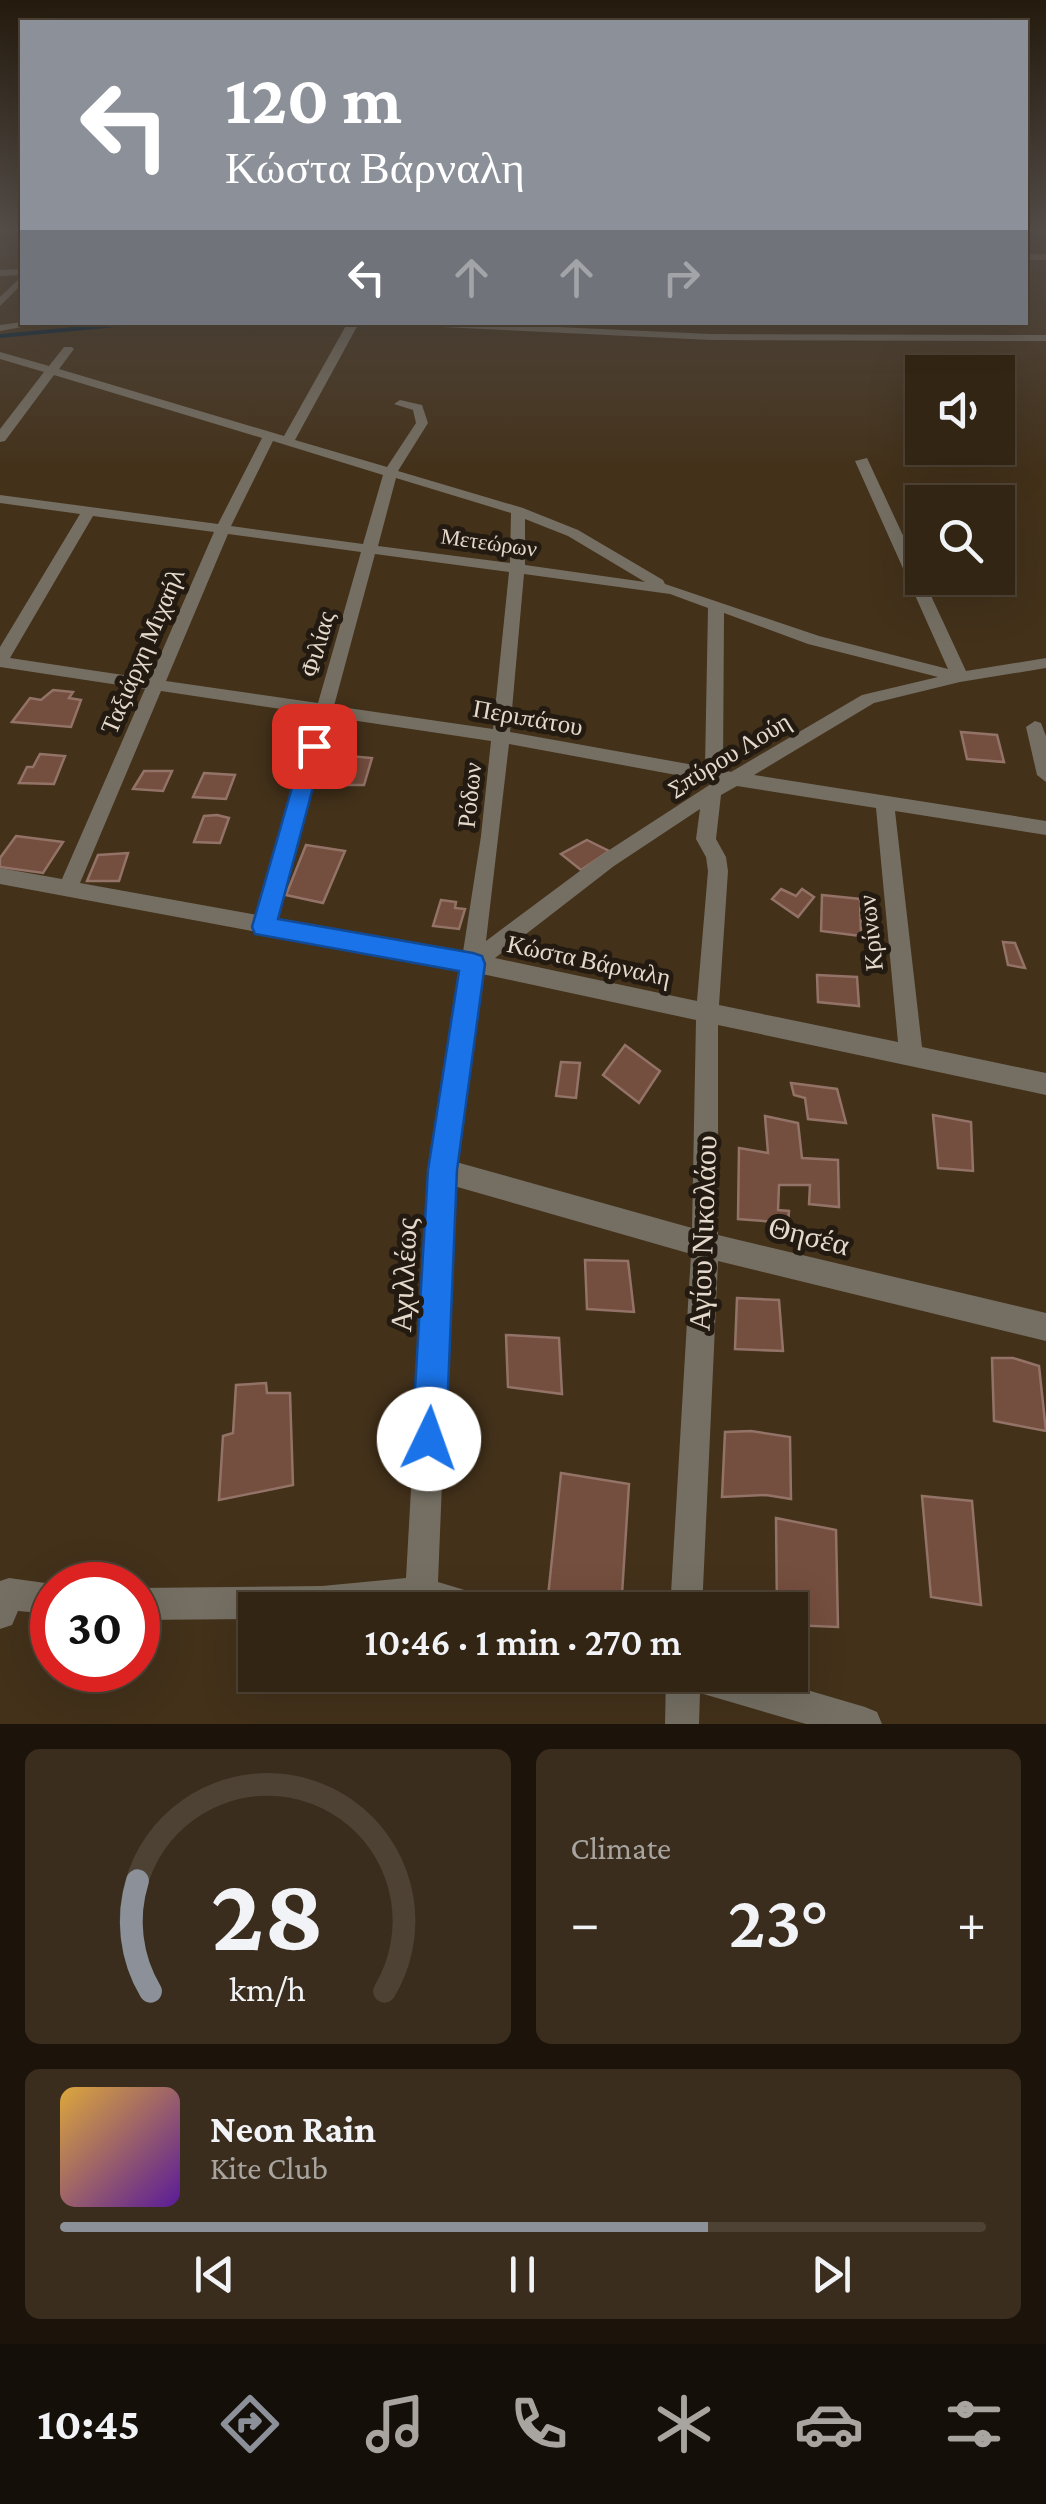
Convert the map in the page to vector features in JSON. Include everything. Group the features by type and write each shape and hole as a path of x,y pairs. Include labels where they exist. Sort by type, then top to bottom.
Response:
{"street":[{"path":"288,441 352,325"},
{"path":"494,325 785,336 1046,338"},
{"path":"781,325 785,336"},
{"path":"934,325 942,336"},
{"path":"1021,325 1032,338"},
{"path":"0,438 68,349"},
{"path":"0,355 518,510 573,533 674,590"},
{"name":"Φιλίας","path":"264,927 391,471 422,423 418,408 400,404"},
{"name":"Ταξιάρχη Μιχαήλ","path":"68,888 223,528 269,437"},
{"path":"862,460 960,677"},
{"name":"Μετεώρων","path":"0,499 674,590 814,640 960,677"},
{"name":"Ρόδων","path":"473,964 517,569 518,510"},
{"path":"0,662 89,511"},
{"path":"713,783 716,605"},
{"name":"Περιπάτου","path":"0,662 500,736 713,783"},
{"name":"Σπύρου Λούη","path":"473,964 713,783 734,780 868,699 960,677 1046,663"},
{"path":"1035,727 1046,775"},
{"path":"734,780 1046,828"},
{"name":"Αγίου Νικολάου","path":"687,1592 705,1244 707,1014 716,857 706,839 713,783"},
{"name":"Κρίνων","path":"884,803 910,1056"},
{"name":"Κώστα Βάρναλη","path":"0,876 473,964 1046,1084"},
{"name":"Αχιλλέως","path":"421,1592 442,1170 473,964"},
{"name":"Θησέα","path":"442,1170 705,1244 1046,1327"},
{"path":"4,1604 30,1601"},
{"path":"160,1604 238,1603"},
{"path":"682,1692 682,1724"},
{"path":"756,1692 866,1724"}],"building":[{"path":"53,690 73,692 69,698 81,700 71,727 12,722 30,698 41,700"},
{"path":"961,732 997,735 1004,762 967,759"},
{"path":"40,754 65,756 54,784 19,783 27,767 33,767"},
{"path":"338,755 372,758 364,785 330,785"},
{"path":"144,771 172,771 163,791 133,789"},
{"path":"204,773 235,775 226,799 193,797"},
{"path":"204,816 229,818 220,843 194,842"},
{"path":"16,836 63,842 43,873 0,867 0,858"},
{"path":"587,840 609,851 581,870 561,854"},
{"path":"306,845 345,851 323,903 286,895"},
{"path":"128,853 119,881 87,881 98,855"},
{"path":"781,889 796,896 802,889 814,897 798,917 772,899"},
{"path":"822,895 860,899 861,936 821,931"},
{"path":"441,900 456,902 455,908 465,909 459,929 433,926"},
{"path":"1003,942 1015,943 1025,968 1008,965"},
{"path":"817,975 857,977 859,1006 818,1002"},
{"path":"625,1045 660,1071 639,1103 603,1075"},
{"path":"561,1062 580,1063 576,1098 556,1096"},
{"path":"791,1083 837,1089 846,1123 808,1119 805,1098 794,1095"},
{"path":"933,1115 971,1122 973,1171 938,1168"},
{"path":"765,1116 798,1123 802,1158 838,1160 839,1207 809,1204 810,1185 779,1185 778,1210 789,1211 788,1223 738,1219 739,1148 768,1153"},
{"path":"585,1260 628,1261 634,1312 587,1309"},
{"path":"737,1298 779,1300 783,1351 735,1349"},
{"path":"506,1335 559,1338 562,1394 508,1387"},
{"path":"992,1358 1013,1358 1039,1366 1046,1431 994,1421"},
{"path":"266,1383 267,1393 290,1393 293,1485 219,1500 223,1436 233,1433 236,1385"},
{"path":"725,1432 790,1437 791,1499 766,1495 722,1497"},
{"path":"561,1473 629,1484 622,1592 548,1592"},
{"path":"922,1496 972,1501 981,1605 931,1597"},
{"path":"776,1518 836,1530 838,1627 808,1626 808,1592 777,1592"}],"waterway":[{"path":"0,336 116,325"}],"route":[{"path":"314,746 264,927 473,964 442,1170 429,1439"}]}
